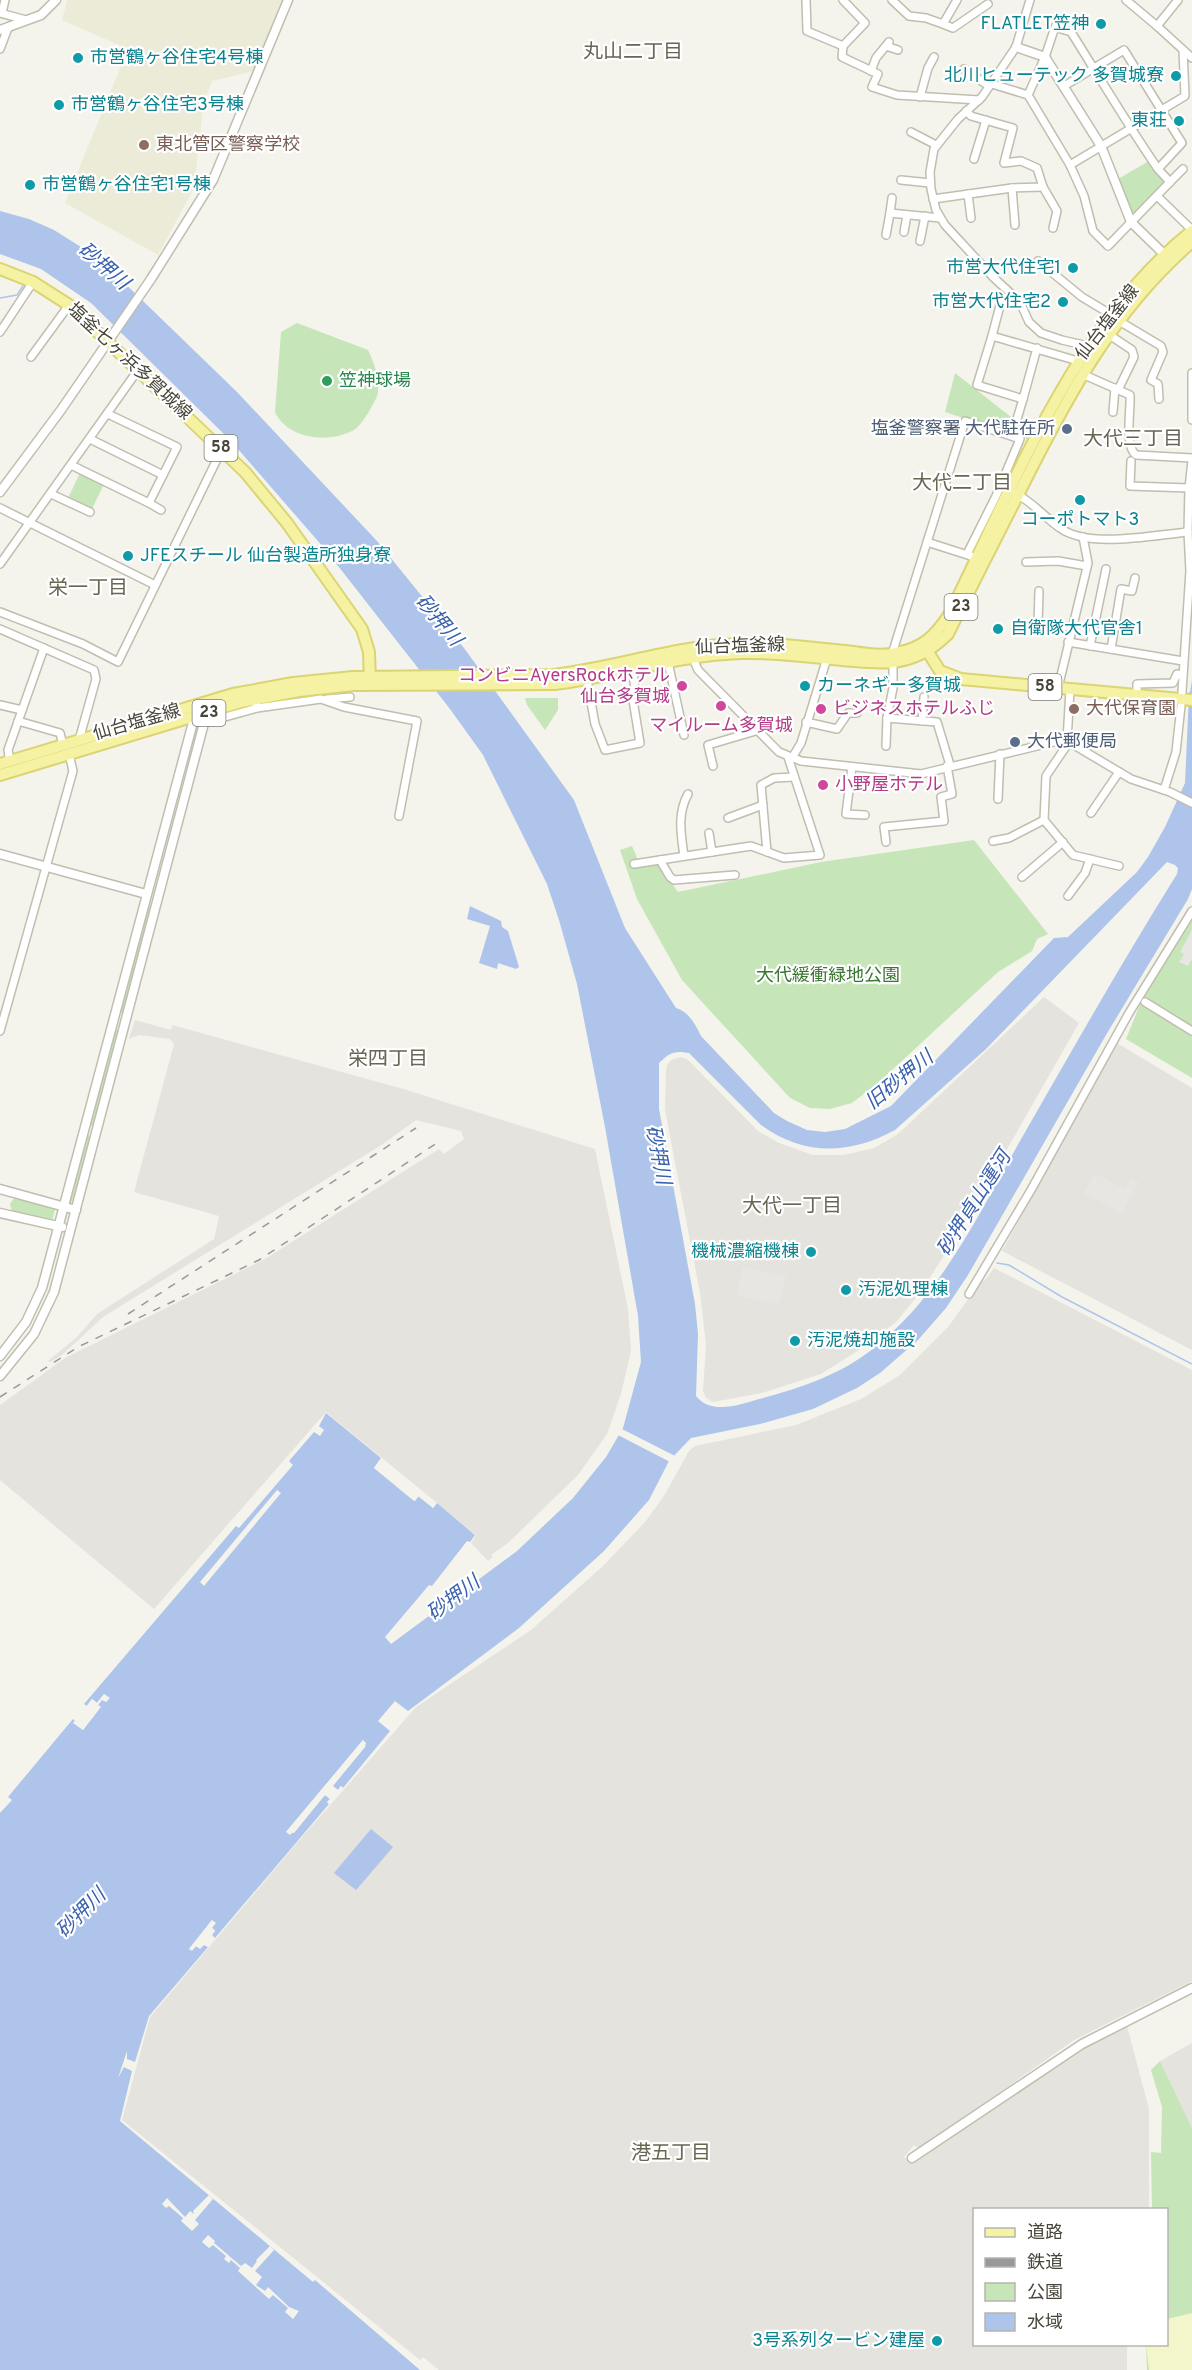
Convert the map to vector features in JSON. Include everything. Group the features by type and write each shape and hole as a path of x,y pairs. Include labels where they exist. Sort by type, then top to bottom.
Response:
{"main road":[{"name":"仙台塩釜線","path":"925,648 949,615 972,556 1014,493 1082,374 1094,347 1115,318 1192,230"},
{"name":"仙台塩釜線","path":"1167,258 1192,242"},
{"name":"塩釜七ヶ浜多賀城線","path":"0,269 33,282 69,304 111,337 138,370 222,449 266,495 354,616 366,640 370,681"},
{"name":"仙台塩釜線","path":"497,681 583,672 690,653 759,653 874,663 910,650 925,648 948,634 1014,493 1044,422 1078,362 1108,334 1115,318"},
{"name":"仙台塩釜線","path":"0,775 66,749 79,740 233,694 283,684 497,681 555,684 633,671 668,662 710,645 763,643 893,658"},
{"name":"58","path":"925,648 940,671 954,678 1185,699"},
{"name":"仙台塩釜線","path":"5,763 256,704 299,691 370,681"}],"street":[{"path":"5,0 1,13 30,21"},
{"path":"0,49 4,29 41,15 56,0"},
{"path":"0,492 61,410 142,292 213,180 288,0"},
{"path":"806,0 807,32 843,46"},
{"path":"843,0 865,23 843,46 842,57 878,74 872,87 897,95 979,100"},
{"path":"892,0 909,16 926,18 953,28 987,4"},
{"path":"943,24 957,0"},
{"path":"1030,0 1016,47 979,100 936,145 932,156 930,183 940,218 957,240 1020,302 1029,322 1041,333 1094,347"},
{"path":"1126,0 1192,58"},
{"path":"1157,26 1178,0"},
{"path":"1028,96 1046,57 1054,27 1071,32 1131,129 1158,169 1170,182"},
{"path":"871,70 876,58 888,44 898,50"},
{"path":"1016,47 1046,57 1101,146 1131,222 1167,258"},
{"path":"1064,86 1124,50 1182,143 1158,169"},
{"path":"1070,165 1185,96 1184,50"},
{"path":"920,97 928,68 934,57"},
{"path":"964,69 991,85 1028,96 1070,165 1084,196 1093,231 1108,246 1183,169"},
{"path":"966,111 971,116 1013,128 1004,163 1021,161 1037,168 1043,187 1057,211 1053,228"},
{"path":"974,159 986,120"},
{"path":"911,132 936,145"},
{"path":"901,180 930,183"},
{"path":"933,199 1012,188 1043,187"},
{"path":"1012,188 1016,225"},
{"path":"968,194 971,218"},
{"path":"1157,196 1192,230"},
{"path":"886,235 892,198"},
{"path":"890,213 940,218"},
{"path":"904,232 907,215"},
{"path":"920,241 925,216"},
{"path":"1038,261 1082,297 1161,346 1163,352 1151,380 1158,384 1160,399"},
{"path":"0,332 33,282"},
{"path":"1002,298 977,385 1023,399"},
{"path":"31,357 69,304"},
{"path":"1108,334 1132,350 1134,357 1117,389 1113,412"},
{"path":"992,336 1078,362"},
{"path":"1017,419 1037,348"},
{"path":"0,564 138,370"},
{"path":"1192,373 1192,420"},
{"path":"1082,374 1130,396 1129,443 1131,451 1136,455 1192,460 1188,532 1190,571 1182,675 1185,699 1167,791"},
{"path":"108,414 177,447 149,503"},
{"path":"886,746 887,718 893,688 893,658 927,542 965,422 1020,439 972,556 927,542"},
{"path":"90,439 163,474"},
{"path":"0,612 83,644 118,662 222,449"},
{"path":"1131,461 1130,486 1189,488"},
{"path":"71,465 161,510"},
{"path":"1014,493 1024,498 1061,529 1083,537 1108,539 1188,532"},
{"path":"51,494 90,512"},
{"path":"0,508 155,585"},
{"path":"1058,688 1087,566 1083,537"},
{"path":"1026,562 1058,561 1087,566"},
{"path":"1090,646 1106,569"},
{"path":"1112,649 1121,589 1132,591 1135,578"},
{"path":"1039,591 1038,624 1071,627"},
{"path":"0,630 90,667 97,674 79,740"},
{"path":"1068,642 1183,661"},
{"path":"5,763 44,648"},
{"path":"690,653 698,670 779,752 790,758 921,774 1000,754 1068,741 1131,779 1167,791 1192,803"},
{"path":"634,864 751,846 784,858 820,855 790,758 801,743 827,658"},
{"path":"668,662 684,735"},
{"path":"587,680 596,724 605,750 640,743 633,700 635,690 633,671"},
{"path":"1137,695 1137,684 1173,684 1177,674 1182,675"},
{"path":"1070,689 1068,741 1046,776 1044,820 1073,855 1119,866"},
{"path":"225,717 256,704 350,697"},
{"path":"922,721 924,697"},
{"path":"321,699 417,721 399,816"},
{"path":"0,1376 20,1353 41,1322 54,1292 210,702"},
{"path":"0,705 22,710"},
{"path":"0,1356 9,1347 34,1307 42,1288 197,706"},
{"path":"806,722 837,729 848,713 857,712"},
{"path":"886,842 884,827 944,821 941,797 952,794 949,766 937,722 887,718"},
{"path":"0,1031 73,771 60,732 18,721"},
{"path":"713,766 708,745 759,730"},
{"path":"998,799 1000,754"},
{"path":"852,767 846,814 865,815"},
{"path":"1091,813 1119,772"},
{"path":"767,852 761,785 774,778 794,777"},
{"path":"684,856 680,821 682,804 688,794"},
{"path":"728,818 763,805"},
{"path":"167,817 178,819"},
{"path":"993,841 1009,838 1044,820"},
{"path":"709,832 712,852"},
{"path":"1023,877 1063,842"},
{"path":"0,854 146,894 158,895"},
{"path":"1068,896 1085,873 1090,859"},
{"path":"660,860 670,878 674,880 735,875"},
{"path":"969,1293 1031,1190 1129,1013 1192,911"},
{"path":"1145,1002 1192,1031"},
{"path":"0,1189 76,1210"},
{"path":"0,1213 57,1228 71,1227"},
{"path":"912,2158 1082,2044 1192,1988"}],"shaded area":[{"name":"東北管区警察学校","path":"67,0 283,0 254,71 212,81 204,101 194,188 158,255 65,203 128,49 62,20"},
{"path":"1192,930 1192,959 1188,966 1179,962 1184,954 1180,952"},
{"path":"1044,997 1079,1023 962,1228 919,1294 897,1321 870,1343 821,1374 762,1393 713,1402 706,1398 703,1391 706,1345 700,1293 665,1110 666,1071 671,1060 681,1057 688,1060 758,1131 779,1143 813,1155 844,1155 874,1148 898,1134"},
{"path":"135,1020 171,1030 172,1025 400,1088 595,1149 628,1309 631,1351 621,1394 607,1434 578,1475 508,1543 491,1555 493,1557 488,1561 471,1543 476,1535 326,1412 154,1609 0,1480 0,1405 65,1358 265,1259 439,1149 444,1154 464,1139 461,1131 416,1120 383,1144 103,1317 62,1355 50,1362 48,1361 77,1337 97,1314 214,1239 219,1216 134,1192 174,1044 170,1039 139,1035 129,1039"},
{"path":"1117,1043 1192,1088 1192,1350 1002,1251"},
{"path":"1095,1173 1125,1189 1131,1178 1139,1182 1122,1213 1084,1193"},
{"path":"743,1267 786,1276 780,1301 777,1304 736,1295"},
{"path":"994,1268 1192,1370 1192,1981 1074,2040 919,2149 914,2145 904,2157 913,2164 1076,2052 1127,2026 1149,2109 1149,2208 973,2208 973,2346 1127,2346 1127,2370 439,2370 423,2357 420,2360 122,2120 150,2017 296,1844 416,1707 531,1630 603,1566 645,1522 664,1496 689,1451 695,1446 796,1425 861,1399 900,1375 948,1327 980,1283"},
{"path":"1192,2043 1192,2128 1160,2061"}],"green space":[{"path":"1149,161 1165,179 1165,184 1134,215 1130,213 1118,179"},
{"name":"笠神球場","path":"297,323 368,350 377,374 378,393 366,417 354,430 333,437 310,436 289,428 275,412 281,332"},
{"path":"955,373 1030,432 1027,439 945,412"},
{"path":"80,473 104,484 92,509 68,498"},
{"path":"525,698 558,698 558,710 545,730 527,705"},
{"name":"大代緩衝緑地公園","path":"974,840 1048,934 1037,939 1032,951 998,972 878,1083 852,1103 830,1109 810,1108 790,1098 682,980 637,899 620,850 632,846 641,867 658,864 678,892 821,862"},
{"path":"147,905 152,908 124,1012 121,1013 119,1012"},
{"path":"1192,917 1192,1078 1126,1039 1139,1007"},
{"path":"118,1029 95,1124 91,1126 89,1125 105,1058"},
{"path":"87,1134 91,1138 72,1202 69,1203"},
{"path":"15,1197 56,1206 52,1221 12,1212 10,1204"},
{"path":"1160,2061 1192,2128 1192,2370 1147,2370 1146,2346 1168,2346 1168,2208 1152,2208 1151,2152 1161,2153 1162,2107 1151,2070"}],"sand":[{"path":"1192,2313 1192,2370 1149,2370 1146,2346 1168,2346 1168,2319"}],"water":[{"name":"砂押川","path":"0,211 29,219 54,230 81,247 111,270 237,392 377,541 464,648 574,800 625,928 676,1008 688,1015 701,1036 774,1113 807,1130 825,1132 845,1129 891,1106 1054,938 1068,937 1137,872 1165,827 1185,783 1192,628 1192,889 968,1275 946,1308 918,1340 880,1373 857,1388 813,1409 760,1424 691,1438 669,1461 649,1500 604,1551 519,1628 408,1711 395,1701 378,1721 390,1731 343,1788 341,1786 338,1790 332,1786 365,1747 363,1740 286,1832 294,1833 325,1795 330,1799 327,1802 329,1804 215,1938 211,1936 215,1931 212,1928 212,1920 189,1949 204,1944 208,1947 149,2016 135,2062 127,2059 127,2051 118,2078 124,2067 132,2071 120,2121 313,2282 315,2280 420,2370 0,2370 0,1813 12,1800 8,1797 73,1719 74,1723 83,1730 100,1707 98,1705 102,1699 106,1702 109,1698 104,1694 97,1703 92,1699 87,1706 84,1704 236,1526 239,1528 293,1465 289,1461 314,1432 320,1436 324,1430 319,1426 326,1413 381,1458 374,1468 414,1501 418,1496 433,1508 437,1503 475,1535 470,1542 467,1541 432,1586 429,1585 385,1637 391,1644 517,1551 573,1498 606,1457 623,1428 641,1362 638,1316 577,984 547,884 483,755 450,709 324,548 230,440 91,303 41,269 0,254","holes":["1167,862 1178,868 1177,874 1097,1007 973,1225 957,1252 919,1304 874,1348 848,1366 819,1380 734,1406 717,1407 702,1402 696,1396 698,1334 695,1304 659,1109 659,1063 672,1053 689,1053 761,1125 794,1142 810,1147 844,1148 878,1138 895,1130 986,1049"]},
{"path":"470,906 501,921 502,927 508,931 519,967 516,969 498,963 497,969 479,963 490,926 467,919"},
{"path":"371,1829 393,1847 356,1890 334,1873"}],"pier":[{"path":"1192,625 1190,692 1185,690 1189,628"},
{"path":"620,1428 677,1457 672,1463 616,1434"},
{"path":"381,1458 384,1460 378,1467 414,1497 419,1493 433,1504 437,1503 433,1508 419,1496 415,1501 374,1468"},
{"path":"277,1490 281,1493 204,1586 200,1582"},
{"path":"104,1694 110,1698 106,1702 102,1700 98,1705 101,1707 83,1730 73,1723 77,1718 78,1723 82,1726 96,1708 93,1703 88,1709 85,1708 92,1699 97,1703"},
{"path":"363,1740 366,1743 365,1747 333,1786 338,1790 341,1786 343,1788 337,1793 330,1788 330,1784 323,1792 333,1800 329,1804 327,1802 330,1799 325,1795 290,1835 286,1832"},
{"path":"212,1920 216,1923 212,1928 215,1930 212,1935 215,1938 213,1941 209,1937 211,1931 209,1928 197,1943 200,1945 205,1941 210,1945 208,1947 204,1945 200,1949 196,1946 192,1951 189,1949"},
{"path":"209,2195 213,2199 195,2220 199,2224 192,2231 181,2221 183,2218 169,2206 166,2208 162,2204 167,2198 185,2217 190,2211 194,2214 193,2211"},
{"path":"208,2235 241,2266 245,2263 252,2268 256,2260 270,2246 274,2250 255,2271 262,2277 256,2285 265,2291 268,2287 289,2307 299,2311 293,2319 285,2312 288,2308 273,2295 269,2299 238,2271 240,2268 231,2260 229,2263 224,2259 226,2256 213,2245 209,2248 202,2242"}],"waterway":[{"path":"0,298 17,295 23,286"},
{"path":"997,1263 1009,1265 1062,1297 1192,1364"}],"railway":[{"path":"128,1314 416,1128"},
{"path":"0,1397 78,1347 259,1260 440,1141"}],"place":[{"name":"FLATLET笠神","path":"1101,24"},
{"name":"市営鶴ヶ谷住宅4号棟","path":"78,58"},
{"name":"北川ヒューテック 多賀城寮","path":"1176,76"},
{"name":"市営鶴ヶ谷住宅3号棟","path":"59,105"},
{"name":"東荘","path":"1179,121"},
{"name":"東北管区警察学校","path":"144,145"},
{"name":"市営鶴ヶ谷住宅1号棟","path":"30,185"},
{"name":"市営大代住宅1","path":"1073,268"},
{"name":"市営大代住宅2","path":"1063,302"},
{"name":"笠神球場","path":"327,381"},
{"name":"塩釜警察署 大代駐在所","path":"1067,429"},
{"name":"コーポトマト3","path":"1080,500"},
{"name":"JFEスチール 仙台製造所独身寮","path":"128,556"},
{"name":"自衛隊大代官舎1","path":"998,629"},
{"name":"コンビニAyersRockホテル 仙台多賀城","path":"682,686"},
{"name":"カーネギー多賀城","path":"805,686"},
{"name":"マイルーム多賀城","path":"721,706"},
{"name":"ビジネスホテルふじ","path":"821,709"},
{"name":"大代保育園","path":"1074,709"},
{"name":"大代郵便局","path":"1015,742"},
{"name":"小野屋ホテル","path":"823,785"},
{"name":"機械濃縮機棟","path":"811,1252"},
{"name":"汚泥処理棟","path":"846,1290"},
{"name":"汚泥焼却施設","path":"795,1341"},
{"name":"3号系列タービン建屋","path":"937,2341"}],"district":[{"name":"丸山二丁目","path":"633,53"},
{"name":"大代三丁目","path":"1133,440"},
{"name":"大代二丁目","path":"962,484"},
{"name":"栄一丁目","path":"88,589"},
{"name":"栄四丁目","path":"388,1060"},
{"name":"大代一丁目","path":"792,1207"},
{"name":"港五丁目","path":"671,2154"}],"water label":[{"name":"旧砂押川","path":"900,1081"},
{"name":"砂押貞山運河","path":"975,1204"}]}
